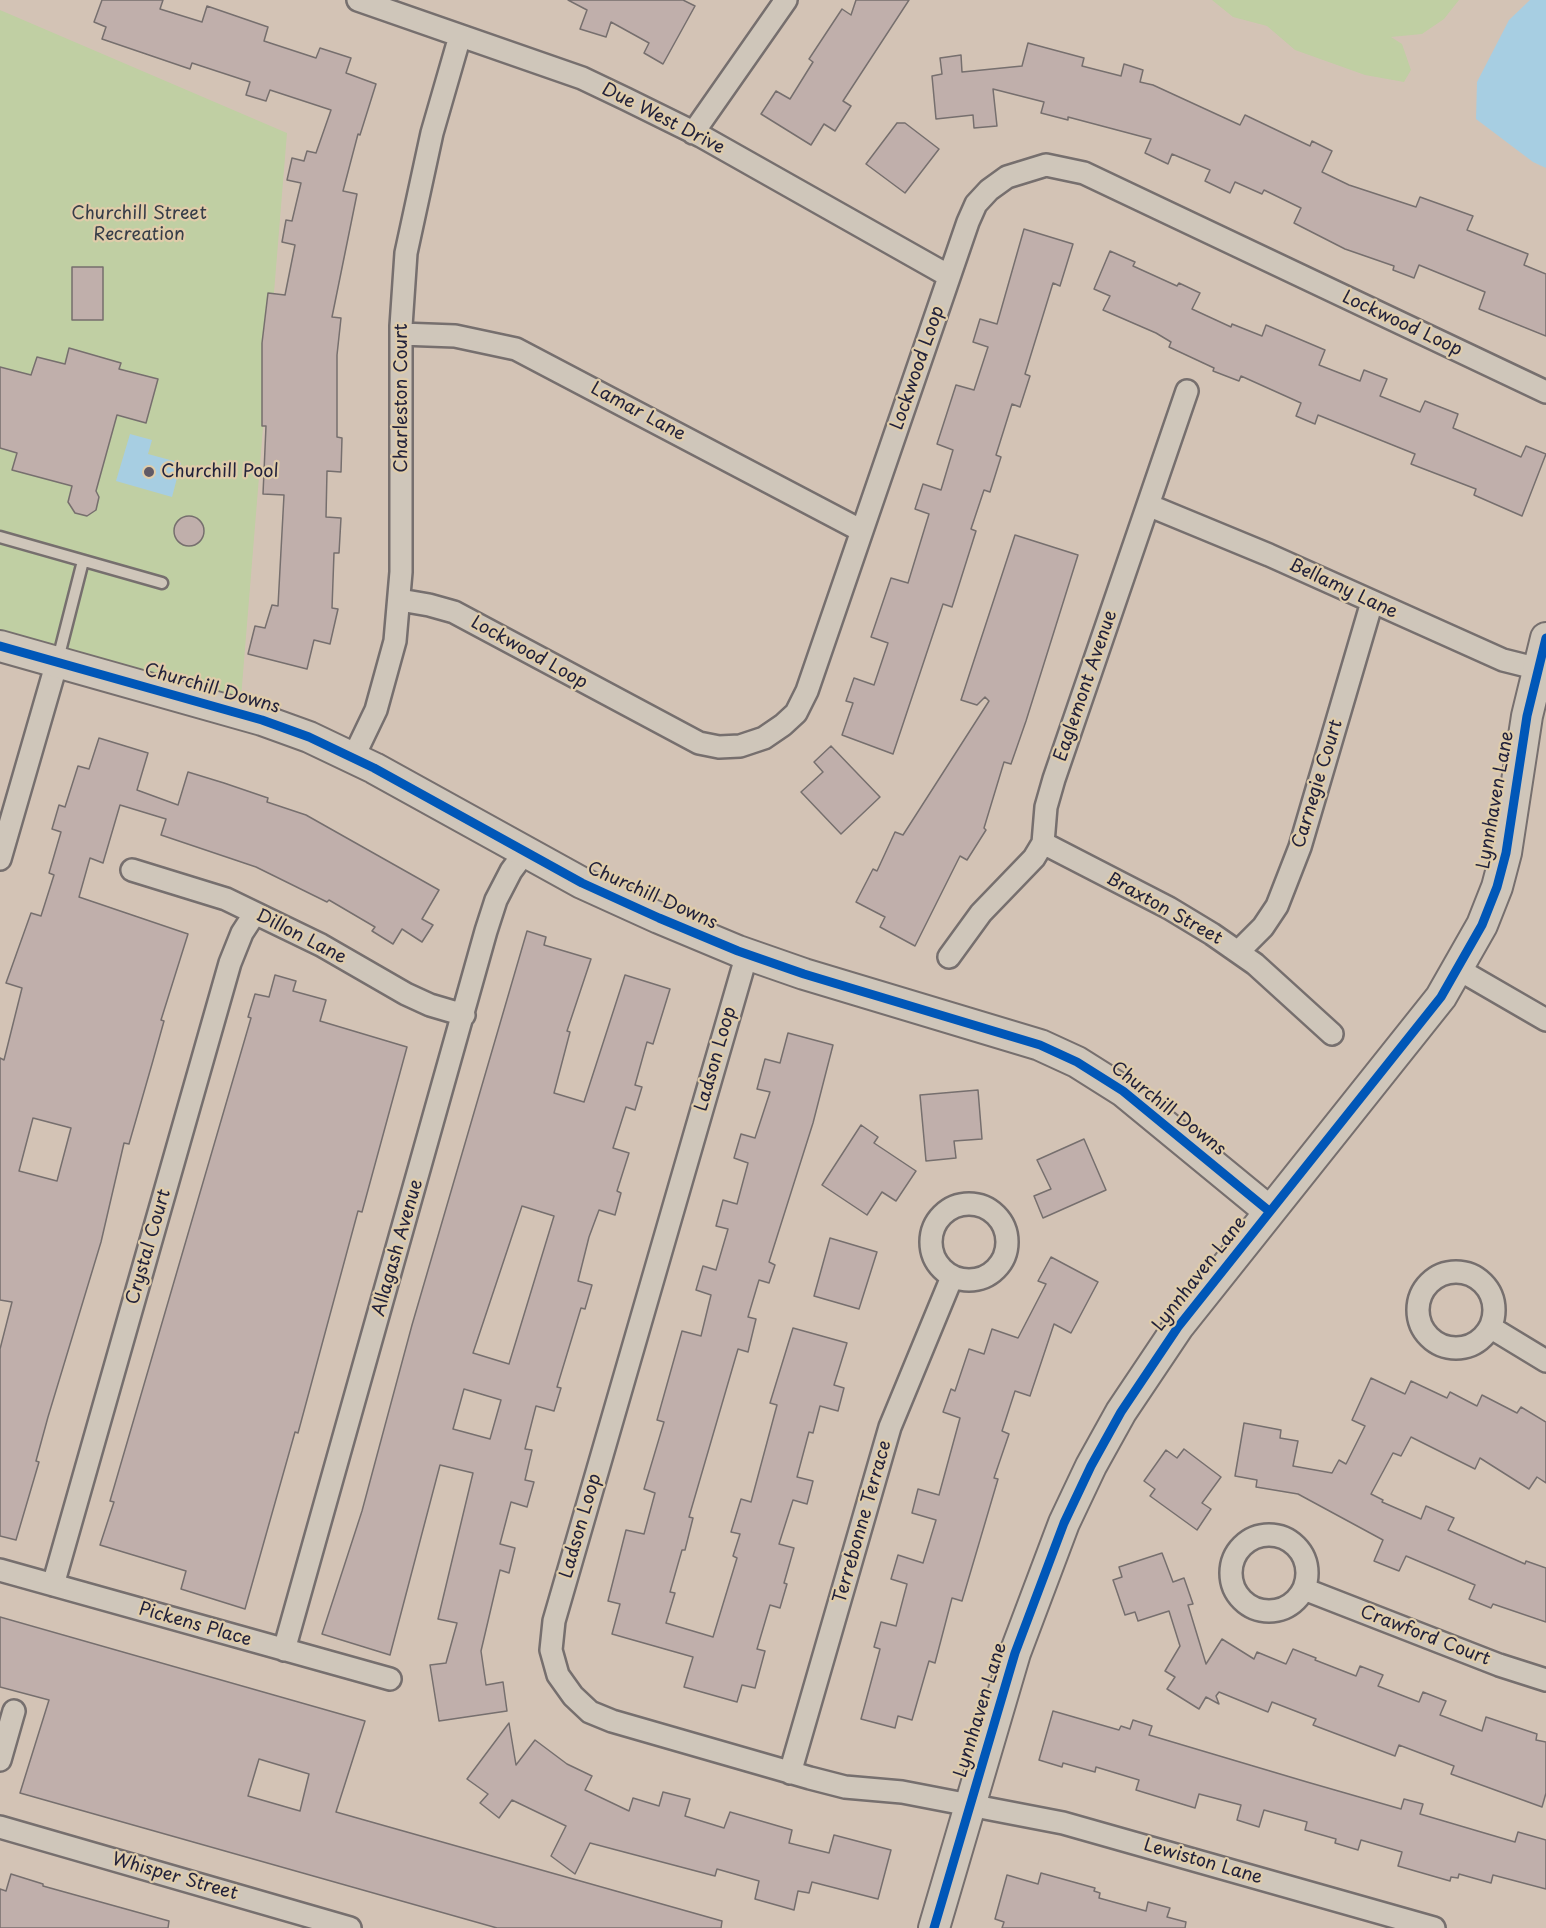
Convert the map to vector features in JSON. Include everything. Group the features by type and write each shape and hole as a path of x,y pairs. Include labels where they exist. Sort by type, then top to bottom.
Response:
{"street":[{"name":"Due West Drive","path":"358,0 582,78 693,133 949,276"},
{"path":"693,133 786,0"},
{"name":"Charleston Court","path":"353,758 376,710 394,641 400,600 401,334 406,253 418,190 460,36"},
{"name":"Lockwood Loop","path":"400,600 429,604 454,612 699,743 719,747 740,746 764,738 796,713 807,691 949,276 976,204 989,190 1007,177 1026,169 1046,165 1084,173 1546,392"},
{"name":"Lamar Lane","path":"401,334 455,336 516,349 862,531"},
{"name":"Eaglemont Avenue","path":"1043,843 1046,807 1052,788 1187,391"},
{"name":"Bellamy Lane","path":"1148,505 1269,555 1503,660 1539,669"},
{"name":"Carnegie Court","path":"1238,952 1263,927 1277,906 1300,847 1372,602"},
{"name":"Lynnhaven Lane","path":"934,1928 1015,1653 1037,1588 1064,1522 1091,1466 1156,1358 1269,1211 1441,997 1482,925 1500,876 1512,823 1527,716 1546,638"},
{"name":"Churchill Downs","path":"0,646 262,720 309,737 353,758 582,883 747,954 996,1031 1077,1062 1123,1091 1269,1211"},
{"path":"0,859 3,837 57,662"},
{"path":"949,957 981,914 1034,858 1043,843"},
{"name":"Braxton Street","path":"1043,843 1168,908 1238,952 1255,964 1332,1034"},
{"name":"Allagash Avenue","path":"284,1650 496,900 511,871 525,852"},
{"name":"Dillon Lane","path":"132,870 226,899 321,945 414,998 464,1015"},
{"name":"Crystal Court","path":"53,1585 230,963 242,933 255,913"},
{"name":"Ladson Loop","path":"747,954 554,1621 551,1650 558,1675 573,1696 590,1712 612,1721 845,1788 902,1792 970,1805"},
{"path":"1458,969 1546,1020"},
{"name":"Terrebonne Terrace","path":"790,1773 890,1427 952,1277"},
{"path":"1490,1327 1546,1361"},
{"name":"Pickens Place","path":"0,1570 390,1679"},
{"name":"Crawford Court","path":"1304,1589 1488,1661 1546,1680"},
{"path":"0,1760 14,1711"},
{"name":"Lewiston Lane","path":"970,1805 1113,1837 1434,1928"},
{"name":"Whisper Street","path":"0,1827 350,1928"}],"lane":[{"path":"0,537 162,583"},
{"path":"57,662 83,561"}],"green space":[{"path":"1212,0 1459,0 1444,19 1422,34 1391,37 1402,44 1411,70 1404,82 1365,75 1295,50 1267,26 1233,17"},
{"name":"Churchill Street Recreation","path":"0,10 287,133 241,698 0,630"}],"water":[{"path":"1530,0 1546,0 1546,168 1533,162 1476,119 1477,82 1509,20"},
{"name":"Churchill Pool","path":"130,434 152,440 148,454 181,463 172,497 116,481"}],"building":[{"path":"102,0 163,0 160,9 202,22 207,6 268,27 264,41 316,58 320,48 351,58 346,73 376,84 360,135 358,134 343,191 357,194 332,317 341,318 337,355 337,437 342,438 341,472 327,471 326,517 341,518 339,553 334,553 332,608 338,609 330,644 314,640 307,669 248,654 255,626 265,628 272,605 278,606 284,495 263,494 266,426 262,426 262,343 268,293 285,295 295,245 282,242 286,220 292,221 301,183 287,180 292,158 304,161 307,151 316,153 331,110 270,90 266,101 246,95 250,82 192,63 190,69 102,39 106,27 94,22"},
{"path":"568,0 683,0 695,6 663,64 644,53 649,43 611,22 606,37 580,29 587,10"},
{"path":"856,0 909,0 843,101 851,106 835,131 824,124 811,145 761,114 776,91 790,99 813,62 809,59 842,9 851,15"},
{"path":"1028,43 1084,58 1082,66 1121,76 1124,64 1143,70 1140,82 1153,85 1240,125 1245,115 1310,146 1312,141 1332,151 1322,172 1349,185 1416,207 1420,197 1473,216 1467,230 1528,254 1524,265 1546,274 1546,336 1479,309 1485,292 1419,265 1414,278 1393,270 1394,266 1345,249 1294,223 1301,208 1264,190 1262,194 1235,182 1230,193 1205,181 1210,170 1172,154 1168,164 1145,153 1151,139 1068,117 1068,120 1041,113 1044,102 993,89 997,126 974,128 973,115 936,119 932,76 942,74 940,58 961,55 962,72 1022,66"},
{"path":"897,123 905,123 939,149 905,193 866,164"},
{"path":"1024,229 1073,244 1060,286 1053,283 1025,374 1030,376 1020,407 1012,404 996,455 1001,457 990,492 984,490 971,529 976,531 952,607 943,604 893,754 842,735 853,703 846,701 854,678 874,685 888,643 871,637 891,578 908,583 929,514 915,509 923,484 941,490 953,450 937,444 956,385 974,390 988,347 973,342 980,319 997,324"},
{"path":"1110,251 1135,262 1133,266 1177,286 1179,283 1200,293 1192,309 1231,327 1232,324 1262,336 1266,325 1325,350 1319,365 1360,381 1364,370 1387,379 1380,396 1420,412 1425,401 1458,414 1453,428 1521,457 1526,446 1546,454 1522,516 1474,495 1476,489 1411,464 1415,454 1318,415 1315,424 1296,416 1301,403 1241,376 1239,381 1213,371 1214,368 1169,347 1171,342 1156,333 1103,310 1110,296 1094,289"},
{"path":"72,267 103,267 103,320 72,320"},
{"path":"69,348 121,363 119,369 158,379 146,423 117,415 96,491 99,497 96,510 87,516 75,513 68,502 72,486 12,470 17,453 0,448 0,367 31,375 37,357 65,364"},
{"path":"189,516 195,517 203,525 203,537 195,545 189,546 183,545 175,537 174,531 175,525 183,517"},
{"path":"1015,535 1078,555 1011,764 1004,762 984,828 986,830 967,860 960,856 915,946 880,927 885,917 856,902 873,869 877,871 895,832 903,835 989,701 985,697 977,705 961,700"},
{"path":"99,738 148,753 137,790 178,805 188,772 224,783 268,798 267,802 306,815 439,890 422,919 433,925 422,942 402,929 393,944 372,931 375,927 329,900 327,902 256,867 161,835 166,819 120,805 103,863 90,858 79,897 188,934 161,1020 164,1021 129,1144 124,1143 101,1242 48,1417 36,1461 39,1462 16,1540 0,1536 0,1349 12,1302 0,1300 0,1058 4,1060 22,988 6,983 31,913 41,916 54,875 49,873 61,832 52,829 59,805 65,807 78,766 89,769","holes":["33,1118 71,1128 57,1181 19,1171"]},
{"path":"831,746 880,797 841,834 801,792 823,772 814,762"},
{"path":"527,931 546,937 544,945 591,959 567,1031 570,1032 554,1093 584,1102 625,975 670,989 653,1044 647,1042 635,1085 642,1087 635,1110 626,1107 613,1148 629,1153 617,1191 621,1193 615,1215 599,1210 589,1237 578,1281 592,1285 585,1309 581,1308 557,1387 561,1388 554,1411 536,1406 525,1449 532,1450 525,1480 534,1482 527,1507 511,1502 500,1544 515,1548 509,1573 500,1570 481,1651 486,1685 503,1682 507,1711 439,1721 430,1665 446,1663 457,1623 438,1619 473,1473 440,1465 390,1655 322,1634 362,1511 412,1325","holes":["522,1206 554,1216 509,1364 473,1353","464,1389 501,1400 490,1439 453,1429"]},
{"path":"275,975 296,981 293,991 326,1000 320,1021 407,1047 362,1212 358,1211 298,1433 295,1432 245,1609 181,1589 186,1571 100,1545 114,1502 110,1501 251,1018 248,1017 255,994 269,997"},
{"path":"788,1033 833,1045 813,1123 769,1262 775,1265 769,1283 759,1280 748,1317 756,1319 748,1352 738,1349 689,1517 693,1518 685,1550 682,1550 670,1592 675,1593 666,1623 713,1637 737,1558 733,1556 740,1534 731,1532 741,1499 751,1502 777,1405 770,1403 793,1328 847,1343 834,1385 844,1388 838,1411 820,1406 813,1433 809,1432 797,1477 813,1481 807,1504 793,1500 779,1544 794,1548 784,1583 787,1584 780,1608 770,1605 757,1649 765,1651 755,1688 742,1685 737,1702 684,1687 693,1657 612,1634 620,1604 608,1601 626,1530 644,1534 655,1493 644,1489 664,1422 657,1420 682,1331 701,1336 711,1295 696,1290 703,1266 716,1270 728,1229 716,1226 723,1200 737,1204 748,1163 734,1158 741,1134 755,1138 770,1092 757,1089 765,1059 780,1063"},
{"path":"978,1090 982,1139 954,1141 956,1158 926,1161 920,1095"},
{"path":"861,1125 878,1137 874,1143 916,1171 896,1201 882,1192 867,1215 822,1185"},
{"path":"1084,1139 1106,1190 1043,1218 1034,1196 1051,1189 1037,1160"},
{"path":"830,1238 877,1252 859,1309 814,1296"},
{"path":"1051,1257 1098,1282 1071,1333 1054,1324 1030,1396 1015,1391 1002,1431 1009,1434 994,1478 998,1479 962,1601 952,1598 935,1663 929,1661 912,1720 898,1716 895,1728 861,1719 880,1649 874,1647 881,1622 896,1626 907,1584 891,1579 898,1555 923,1563 936,1520 912,1513 918,1489 939,1495 960,1418 943,1412 951,1389 955,1391 969,1349 984,1354 992,1329 1018,1338 1046,1284 1038,1281"},
{"path":"1371,1378 1405,1394 1411,1381 1447,1398 1450,1392 1477,1406 1482,1395 1517,1413 1521,1407 1546,1422 1546,1483 1537,1477 1529,1489 1480,1458 1475,1469 1411,1437 1401,1456 1393,1453 1371,1494 1383,1500 1382,1502 1421,1519 1426,1506 1454,1518 1448,1530 1525,1564 1526,1561 1546,1568 1546,1622 1493,1604 1491,1608 1469,1599 1475,1585 1406,1556 1399,1571 1374,1561 1383,1540 1298,1494 1256,1487 1257,1480 1235,1476 1244,1423 1281,1430 1280,1438 1298,1441 1293,1466 1332,1473 1339,1460 1346,1464 1365,1426 1352,1420"},
{"path":"1184,1449 1221,1477 1202,1503 1211,1509 1197,1530 1150,1496 1155,1489 1144,1481 1166,1450 1177,1458"},
{"path":"1162,1553 1173,1582 1184,1578 1193,1604 1188,1605 1206,1664 1222,1639 1254,1659 1257,1652 1286,1664 1293,1649 1356,1676 1360,1666 1383,1675 1378,1686 1419,1702 1423,1692 1446,1701 1440,1715 1482,1731 1486,1717 1537,1734 1536,1740 1546,1742 1546,1793 1542,1807 1451,1774 1454,1766 1399,1745 1395,1756 1313,1725 1316,1719 1272,1702 1268,1712 1219,1692 1216,1696 1219,1704 1206,1697 1199,1709 1167,1689 1175,1677 1165,1671 1180,1646 1169,1611 1138,1621 1135,1612 1125,1615 1113,1580 1122,1577 1119,1567"},
{"path":"0,1617 365,1721 336,1812 722,1921 721,1928 497,1928 20,1793 49,1700 0,1687","holes":["259,1759 309,1774 300,1811 248,1796"]},
{"path":"1053,1711 1119,1730 1121,1726 1130,1729 1133,1720 1152,1726 1149,1735 1307,1782 1401,1809 1404,1799 1423,1804 1420,1814 1515,1842 1518,1832 1546,1840 1546,1889 1493,1875 1491,1883 1459,1874 1458,1878 1451,1877 1450,1881 1398,1866 1402,1852 1361,1840 1358,1850 1335,1843 1336,1839 1305,1830 1307,1822 1264,1810 1259,1827 1237,1820 1241,1805 1199,1794 1195,1808 1136,1790 1139,1780 1096,1767 1095,1772 1063,1763 1062,1767 1039,1760"},
{"path":"509,1723 516,1765 535,1740 567,1764 592,1776 585,1790 629,1811 633,1798 659,1806 663,1792 690,1799 685,1816 724,1828 730,1812 792,1830 789,1843 829,1853 834,1835 891,1850 878,1899 812,1882 809,1893 798,1891 794,1910 755,1899 759,1881 717,1869 715,1876 590,1843 575,1874 551,1856 566,1826 512,1800 499,1818 480,1803 488,1794 467,1779"},
{"path":"1041,1873 1095,1888 1094,1891 1100,1893 1099,1898 1146,1911 1148,1902 1170,1908 1167,1917 1186,1922 1185,1928 1002,1928 1004,1922 995,1919 1007,1875 1038,1884"},
{"path":"11,1874 43,1884 43,1886 169,1921 168,1928 0,1928 0,1889 6,1891"}],"cycle path":[{"path":"934,1928 1015,1653 1064,1523 1091,1466 1121,1412 1178,1327 1441,997 1482,925 1497,887 1506,853 1527,716 1546,638"},
{"path":"0,646 262,720 309,737 374,768 582,883 659,918 738,951 804,974 1040,1045 1077,1062 1123,1091 1269,1211"}],"place":[{"name":"Churchill Pool","path":"149,472"}]}
